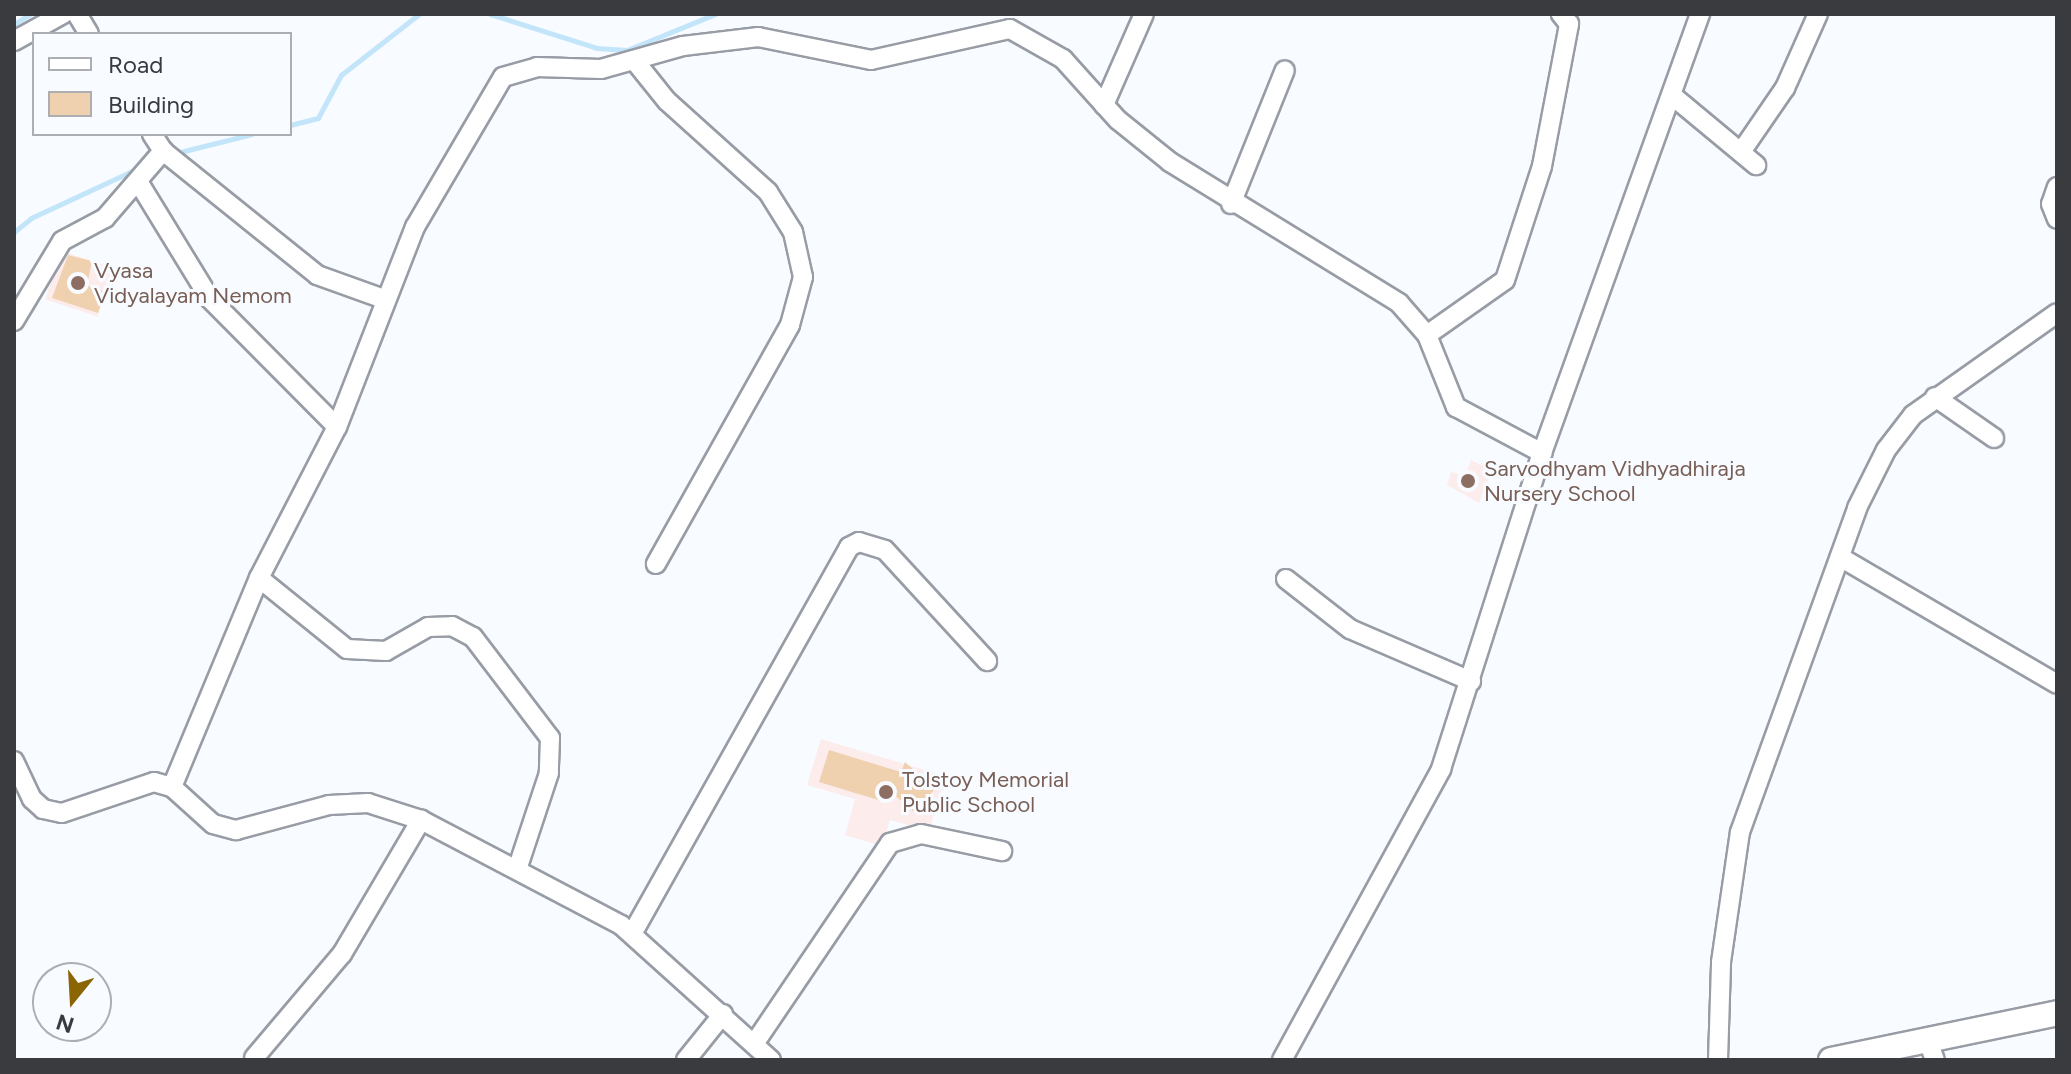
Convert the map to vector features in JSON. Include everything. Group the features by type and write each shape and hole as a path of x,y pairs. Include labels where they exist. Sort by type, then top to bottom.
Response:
{"street":[{"path":"14,41 63,14"},
{"path":"77,14 88,32"},
{"path":"1104,105 1144,14"},
{"path":"1427,335 1505,280 1542,166 1569,24 1561,14"},
{"path":"1282,1060 1441,769 1542,453 1674,97 1700,14"},
{"path":"1741,152 1785,88 1818,14"},
{"path":"172,787 259,578 337,427 384,299 415,227 503,77 537,67 601,69 758,37 871,60 1010,29 1063,59 1104,105 1231,204 1399,303 1427,335 1456,407 1542,453"},
{"path":"634,60 667,101 768,192 793,232 803,277 790,325 656,564"},
{"path":"1231,204 1285,70"},
{"path":"1674,97 1756,165"},
{"path":"153,136 163,151 317,275 384,299"},
{"path":"14,321 62,241 105,218 139,183 163,151"},
{"path":"139,183 210,299 337,427"},
{"path":"2057,187 2051,204 2057,219"},
{"path":"1718,1060 1721,962 1740,832 1840,557 1886,450 1935,397 2057,313"},
{"path":"1935,397 1994,438"},
{"path":"632,934 849,547 859,542 885,550 987,661"},
{"path":"1840,557 2057,684"},
{"path":"259,578 347,649 386,651 428,627 452,626 473,637 534,709 550,738 549,773 518,867"},
{"path":"1286,579 1350,629 1471,681"},
{"path":"14,761 32,799 43,809 62,813 154,782 172,787 213,824 236,830 329,805 368,803 421,820 518,867 632,934 771,1060"},
{"path":"254,1058 342,954 421,820"},
{"path":"754,1044 890,843 921,834 1002,851"},
{"path":"1831,1060 1932,1050 2057,1013"},
{"path":"686,1060 723,1014"}],"shaded area":[{"name":"Vyasa Vidyalayam Nemom","path":"61,251 113,268 98,316 45,300"},
{"name":"Sarvodhyam Vidhyadhiraja Nursery School","path":"1471,460 1492,470 1479,503 1447,485 1451,472 1465,476"},
{"name":"Tolstoy Memorial Public School","path":"821,739 945,776 929,831 890,820 882,846 845,835 855,799 807,785"}],"building":[{"name":"Vyasa Vidyalayam Nemom","path":"68,255 92,261 87,285 105,292 98,313 52,298"},
{"path":"829,750 901,772 905,762 935,789 914,812 892,793 888,803 819,782"}],"waterway":[{"path":"14,24 30,14"},
{"path":"292,124 318,118 341,75 419,14"},
{"path":"490,14 597,48 627,50 715,14"},
{"path":"180,152 244,136"},
{"path":"14,232 31,218 141,167"}],"place":[{"name":"Vyasa Vidyalayam Nemom","path":"78,283"},
{"name":"Sarvodhyam Vidhyadhiraja Nursery School","path":"1468,481"},
{"name":"Tolstoy Memorial Public School","path":"886,792"}]}
